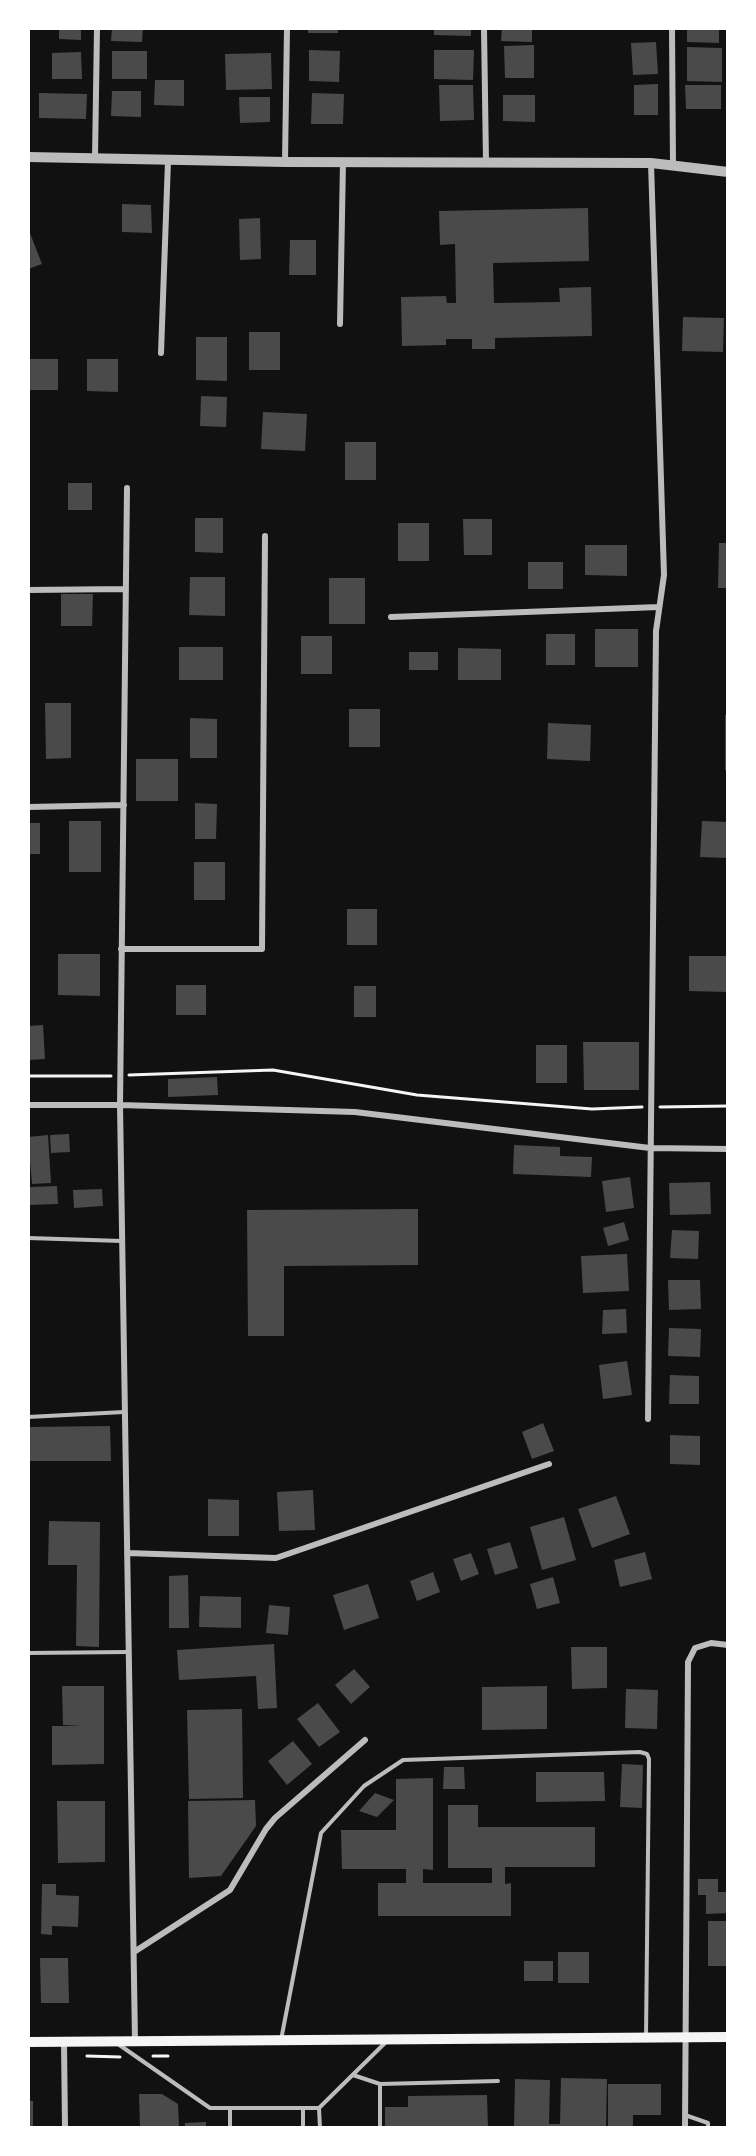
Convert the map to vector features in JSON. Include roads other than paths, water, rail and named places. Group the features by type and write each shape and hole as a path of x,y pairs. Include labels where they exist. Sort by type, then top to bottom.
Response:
{"main road":[{"path":"28,2043 728,2037"}],"street":[{"path":"95,158 97,28"},
{"path":"285,162 287,28"},
{"path":"484,28 486,162"},
{"path":"672,28 673,165"},
{"path":"28,157 168,161 651,163 728,172"},
{"path":"160,353 168,161"},
{"path":"340,324 343,162"},
{"path":"648,1419 656,631 664,575 651,163"},
{"path":"127,488 120,1105 135,2042"},
{"path":"122,949 262,949 265,536"},
{"path":"28,590 126,589"},
{"path":"391,616 659,607"},
{"path":"28,807 124,805"},
{"path":"28,1105 120,1105 355,1112 650,1148 728,1149"},
{"path":"127,1553 276,1558 549,1464"},
{"path":"685,2127 688,1662 695,1648 711,1643 728,1645"},
{"path":"134,1952 230,1890 274,1818 365,1740"},
{"path":"64,2042 65,2127"}],"lane":[{"path":"28,1238 123,1241"},
{"path":"28,1417 125,1412"},
{"path":"28,1653 129,1652"},
{"path":"281,2040 321,1833 364,1786 403,1760 640,1752 647,1754 649,1759 646,2037"},
{"path":"115,2042 210,2108 319,2108 389,2039"},
{"path":"353,2075 380,2084 498,2081"},
{"path":"380,2084 380,2127"},
{"path":"230,2108 230,2127"},
{"path":"303,2108 303,2127"},
{"path":"319,2108 320,2127"},
{"path":"685,2115 708,2123 708,2127"}]}
